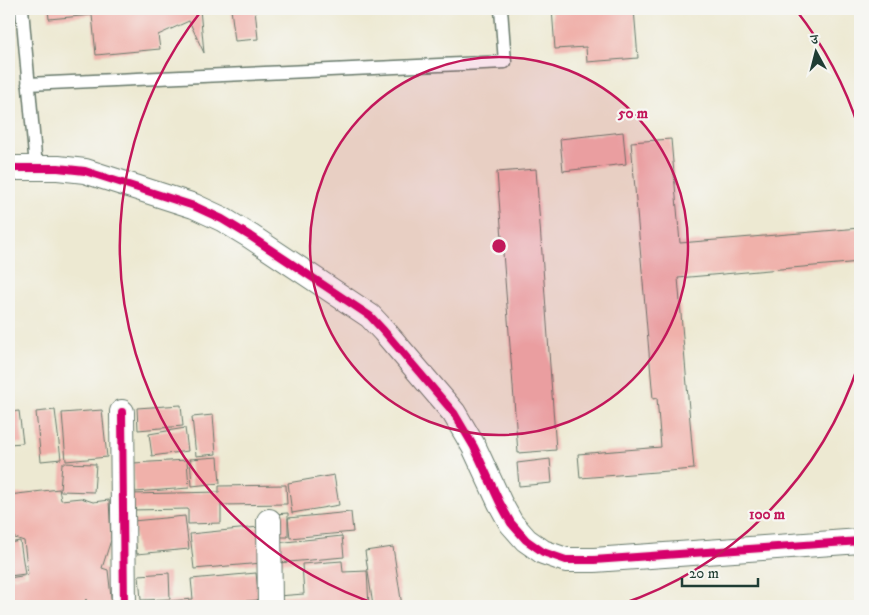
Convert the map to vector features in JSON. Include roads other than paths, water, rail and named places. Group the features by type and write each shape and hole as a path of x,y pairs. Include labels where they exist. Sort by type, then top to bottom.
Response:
{"street":[{"path":"9,168 36,167 85,171 208,212 250,236 370,316 454,413 474,447 511,523 526,540 543,552 566,560 594,560 860,542"},
{"path":"122,412 124,606"},
{"path":"269,521 270,606"}],"lane":[{"path":"22,9 36,167"},
{"path":"28,84 505,62 501,9"}]}
